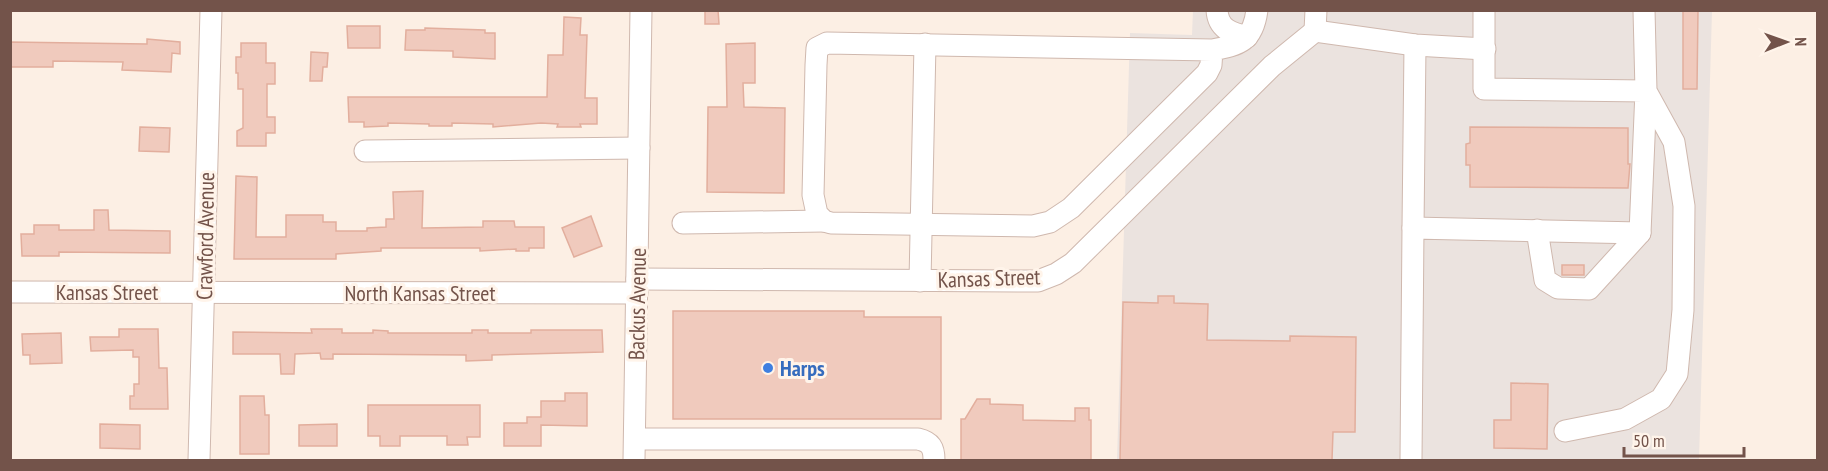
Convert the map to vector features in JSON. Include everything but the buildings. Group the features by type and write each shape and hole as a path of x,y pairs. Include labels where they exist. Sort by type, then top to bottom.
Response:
{"street":[{"name":"Crawford Avenue","path":"199,460 211,10"},
{"name":"Backus Avenue","path":"634,460 641,10"},
{"path":"1217,10 1219,22 1230,33 1247,37"},
{"path":"819,214 817,48 827,43 1212,50 1235,45 1247,37 1256,23 1257,10"},
{"path":"1485,10 1484,89 1646,91"},
{"path":"1537,230 1545,280 1558,288 1589,289 1640,233 1646,91 1644,10"},
{"name":"Kansas Street","path":"637,286 920,280 1038,281 1056,274 1074,263 1316,21"},
{"path":"1316,21 1415,45 1485,50"},
{"path":"920,280 925,44"},
{"path":"1411,460 1415,45"},
{"path":"683,223 819,214 870,225 1033,226 1050,222 1062,216 1207,73 1211,65 1212,50"},
{"path":"1565,431 1625,419 1661,399 1677,374 1683,310 1684,206 1674,142 1646,91"},
{"path":"365,151 639,148"},
{"path":"1413,228 1640,233"},
{"name":"North Kansas Street","path":"204,292 637,286"},
{"name":"Kansas Street","path":"10,291 204,292"},
{"path":"635,439 918,439 927,441 932,447 934,460"}],"shaded area":[{"path":"1193,10 1712,11 1699,460 1117,460 1130,33 1192,35"}],"place":[{"name":"Harps","path":"768,368"}]}
